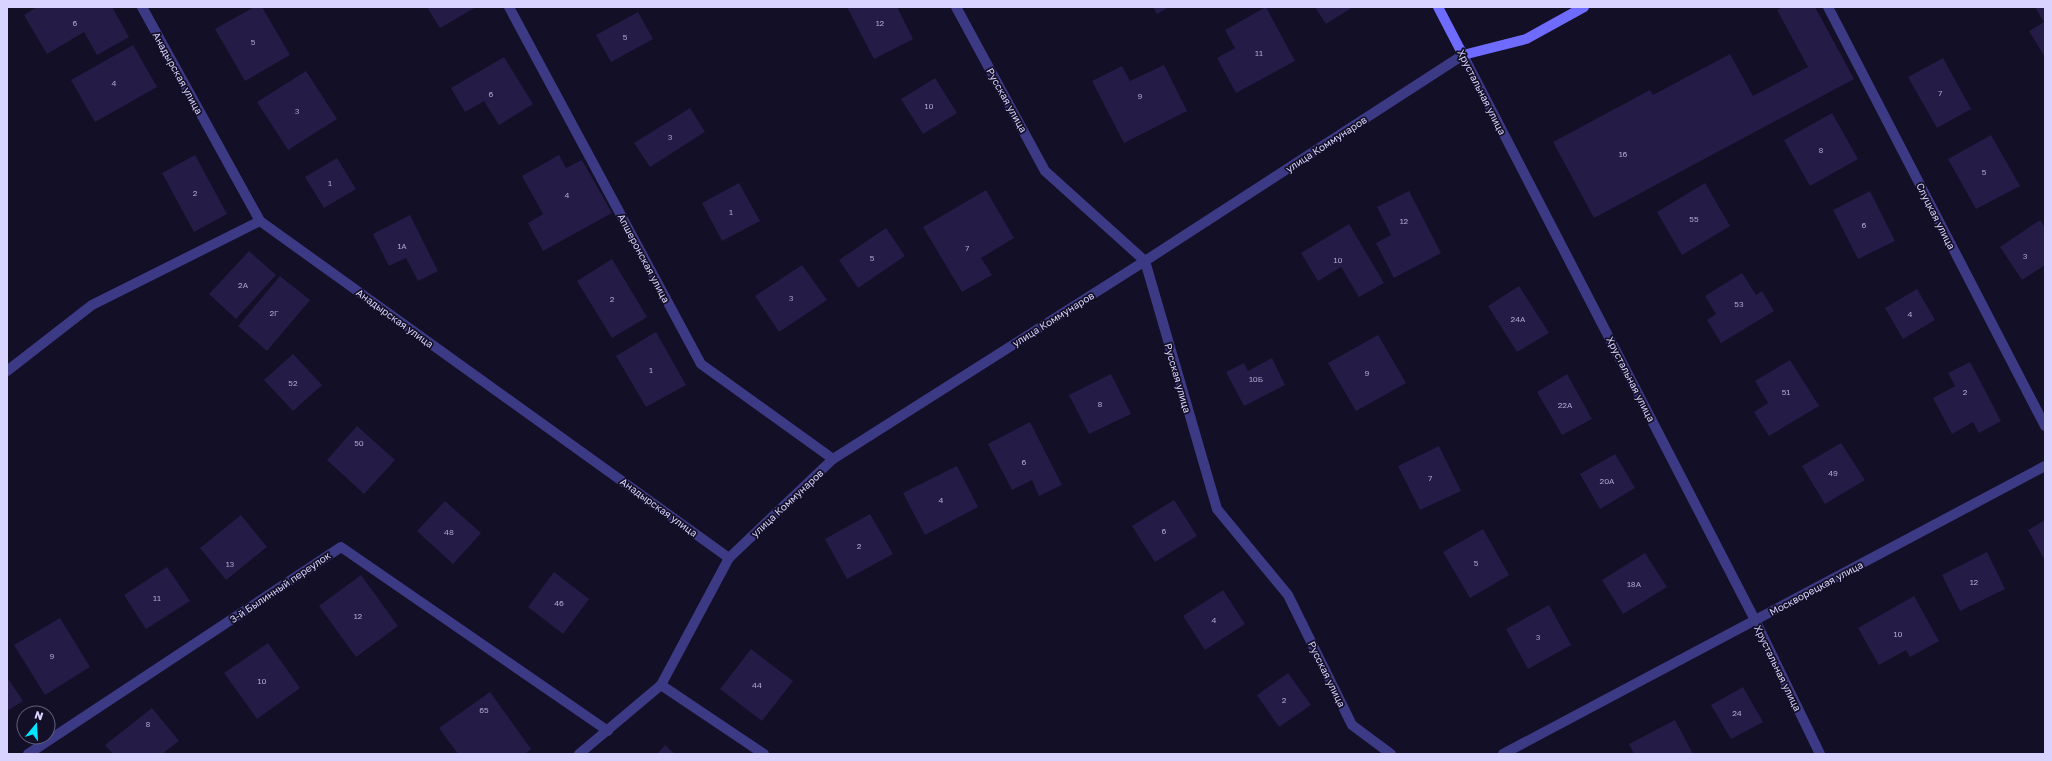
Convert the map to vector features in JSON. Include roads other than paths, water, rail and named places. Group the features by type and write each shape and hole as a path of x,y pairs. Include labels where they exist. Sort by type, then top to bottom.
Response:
{"street":[{"name":"Анадырская улица","path":"142,7 260,221 729,558"},
{"name":"Апшеронская улица","path":"510,7 701,364 834,459"},
{"name":"Русская улица","path":"956,7 1045,171 1145,261 1217,509 1288,595 1352,726 1391,754"},
{"name":"Хрустальная улица","path":"1438,7 1755,620 1820,754"},
{"name":"улица Коммунаров","path":"579,754 661,685 729,558 834,459 1145,261 1463,55 1526,39 1584,7"},
{"name":"Слуцкая улица","path":"1828,7 2045,426"},
{"path":"7,371 92,304 260,221"},
{"name":"Москворецкая улица","path":"1503,754 2045,466"},
{"name":"3-й Былинный переулок","path":"28,754 341,547 608,731"},
{"path":"661,685 764,754"}]}
